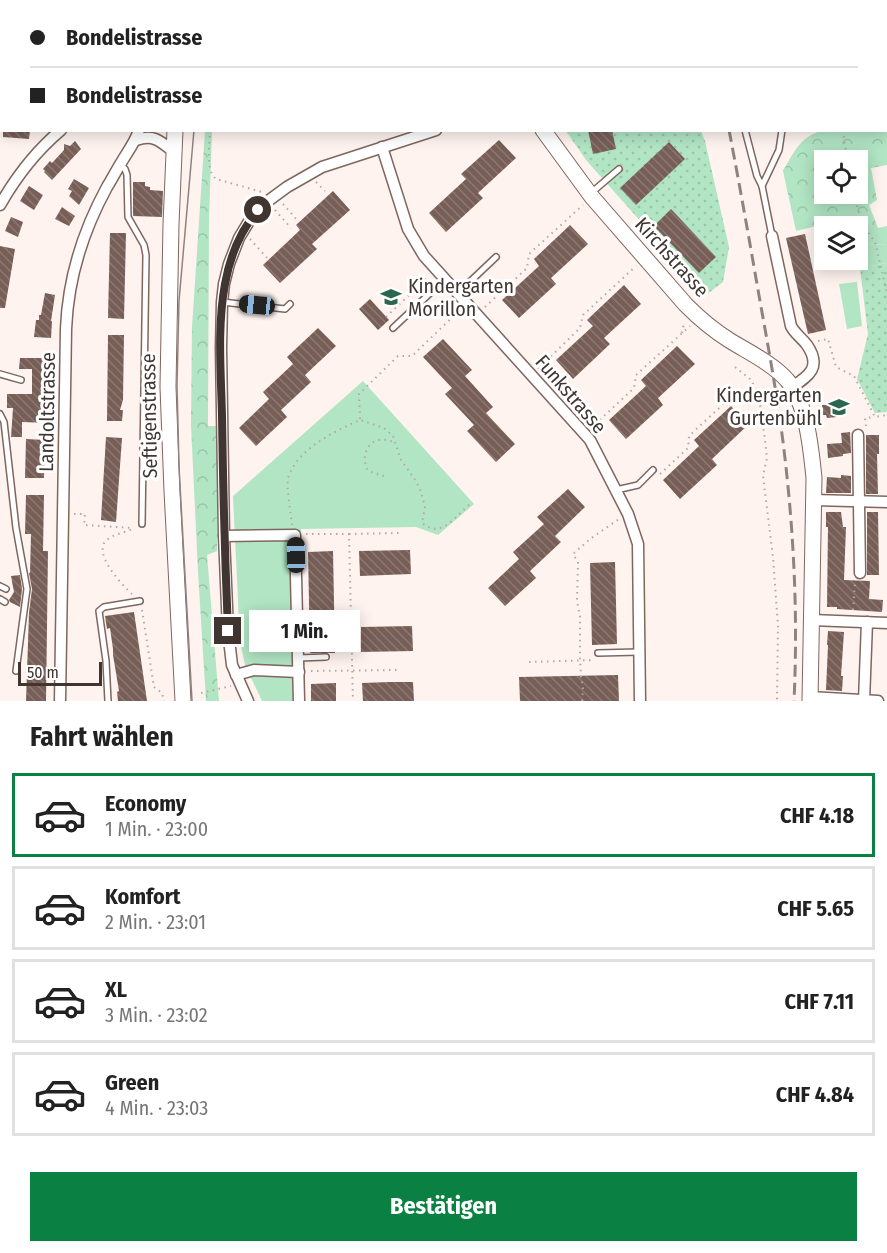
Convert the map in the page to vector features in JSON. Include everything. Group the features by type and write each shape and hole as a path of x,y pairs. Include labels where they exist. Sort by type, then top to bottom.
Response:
{"street":[{"path":"0,205 22,170 59,132"},
{"name":"Seftigenstrasse","path":"175,132 168,387 183,701"},
{"path":"248,701 235,681 228,631 221,348 222,302 229,264 242,231 251,218 292,183 322,167 430,132"},
{"name":"Kirchstrasse","path":"544,132 589,194 699,318 772,367 792,387 800,405 812,458 814,500 810,699"},
{"name":"Landoltstrasse","path":"60,701 66,340 72,278 82,243 97,205 137,135 155,138 174,152"},
{"name":"Funkstrasse","path":"382,147 408,229 424,256 584,434 596,450 628,514 638,544 640,701"},
{"path":"772,236 791,327 806,344 814,364 807,377 792,387"},
{"path":"858,435 860,573"},
{"path":"814,500 887,502"},
{"path":"224,536 295,535 299,701"},
{"path":"812,620 887,622"},
{"path":"864,701 867,622"},
{"path":"235,681 254,670 299,672"},
{"path":"810,699 878,701"}],"lane":[{"path":"746,132 757,176 762,186 772,236"},
{"path":"762,186 779,150 782,132"},
{"path":"120,164 127,175 128,217 144,245 146,255 142,524"},
{"path":"589,194 619,169"},
{"path":"457,294 496,258"},
{"path":"393,328 444,280"},
{"path":"222,302 285,309 291,304"},
{"path":"0,374 21,380"},
{"path":"0,414 4,422 16,528 27,589 16,671"},
{"path":"616,490 638,485 653,470"},
{"path":"108,701 106,661 99,611 107,606 140,601"},
{"path":"598,653 639,652"},
{"path":"298,658 326,657"}],"path":[{"path":"210,132 209,167 212,176 264,193 297,220"},
{"path":"843,132 846,150"},
{"path":"271,199 291,228"},
{"path":"856,204 862,224 875,242 887,293"},
{"path":"476,315 526,268 529,254 580,208"},
{"path":"242,231 268,259"},
{"path":"531,375 580,328 582,315 636,267"},
{"path":"386,317 435,270"},
{"path":"360,420 359,394 398,356 412,356 466,304"},
{"path":"584,434 634,388 636,375 682,333 683,327 689,321 691,325"},
{"path":"806,344 828,339 836,367 854,376 875,417"},
{"path":"735,367 750,379 755,387 759,397 765,440 767,458 763,476 773,557 778,626 777,701"},
{"path":"656,478 688,448 689,436 731,397 734,385"},
{"path":"866,426 865,418 887,415"},
{"path":"399,533 295,535 287,480 298,460 331,433 360,420 384,428 393,436 401,460 421,492 425,507 422,523 433,529 439,529 470,504"},
{"path":"384,476 367,469 364,458 374,442 380,440 395,442"},
{"path":"71,514 84,514 84,525 133,528"},
{"path":"582,701 580,618 577,601 578,562 573,554 590,539 628,514"},
{"path":"349,534 353,701"},
{"path":"852,622 855,578 860,573"},
{"path":"529,662 604,660"},
{"path":"299,672 400,669"},
{"path":"201,693 229,686 235,681"}],"green space":[{"path":"205,132 212,132 208,426 218,426 217,551 207,555 219,701 206,701 191,425 192,327"},
{"path":"567,132 701,132 729,247 723,282 706,295 586,160"},
{"path":"817,132 887,132 887,165 871,168 877,200 869,205 878,228 887,226 887,244 868,245 868,216 814,216 814,227 796,231 783,171 804,140"},
{"path":"887,244 887,263 868,267 868,245"},
{"path":"887,263 887,412 875,413 857,379 868,334 860,270 868,270 868,267"},
{"path":"857,282 862,326 847,329 839,284"},
{"path":"363,381 474,504 438,535 416,527 301,529 305,701 262,701 245,665 240,642 233,496"}],"building":[{"path":"3,132 30,132 29,139 3,137"},
{"path":"588,132 612,132 616,149 593,154"},
{"path":"499,140 516,158 478,193 483,198 446,232 429,213 466,179 461,174"},
{"path":"75,141 81,149 52,180 43,169 64,150 64,144 70,146"},
{"path":"669,142 685,159 636,205 620,188"},
{"path":"74,179 89,188 79,205 69,196 72,191 68,189"},
{"path":"133,182 145,182 145,186 150,187 150,190 163,191 162,217 133,216"},
{"path":"29,186 43,195 34,210 20,201"},
{"path":"333,191 350,210 312,244 317,249 280,283 263,265 300,230 296,225"},
{"path":"62,207 75,216 69,226 55,219"},
{"path":"671,209 716,257 699,273 654,226"},
{"path":"11,217 23,222 18,237 5,231"},
{"path":"570,225 588,244 551,278 556,284 519,318 502,300 539,266 534,259"},
{"path":"110,233 126,233 124,319 108,318"},
{"path":"805,234 826,330 808,334 786,238"},
{"path":"0,246 15,249 5,308 0,308"},
{"path":"624,285 641,304 604,338 610,344 573,379 556,360 593,326 587,320"},
{"path":"45,293 55,295 51,338 34,337 36,320 39,320 39,315 41,315"},
{"path":"370,299 389,320 378,330 359,309"},
{"path":"318,328 336,346 305,375 311,382 281,410 287,417 256,446 239,428 269,399 263,392 293,364 287,357"},
{"path":"108,335 124,335 123,400 120,410 123,410 122,421 107,421"},
{"path":"443,339 472,370 465,376 493,407 486,413 515,444 496,462 467,431 474,425 445,394 452,388 423,357"},
{"path":"677,346 695,364 658,398 663,405 626,439 609,420 646,386 641,380"},
{"path":"20,358 51,358 50,423 22,422 22,437 11,437 13,408 7,408 7,394 32,394 32,369 19,369"},
{"path":"841,403 842,413 836,414 837,417 827,418 823,415 822,405"},
{"path":"731,406 749,424 712,459 717,465 680,499 663,480 699,446 694,440"},
{"path":"850,432 851,453 828,458 827,444 842,443 841,433"},
{"path":"866,435 879,435 878,494 866,494"},
{"path":"106,437 122,438 116,522 101,520"},
{"path":"26,439 45,440 44,478 25,478"},
{"path":"841,475 851,476 851,493 826,493 827,477 841,478"},
{"path":"568,489 585,507 555,536 561,542 530,571 536,578 505,606 488,588 519,559 513,552 544,524 537,517"},
{"path":"26,495 44,495 43,551 48,551 46,701 26,701 32,589 29,573 31,534 25,534"},
{"path":"826,512 841,512 843,527 846,527 844,580 870,581 869,599 883,600 882,612 827,607 828,527 826,527"},
{"path":"867,512 878,512 879,575 867,575"},
{"path":"410,550 411,574 360,576 359,551"},
{"path":"333,551 335,653 310,653 308,552"},
{"path":"615,562 617,644 592,645 590,563"},
{"path":"20,575 22,589 20,607 9,600 14,592 11,576"},
{"path":"134,612 147,701 118,701 117,692 119,691 110,628 107,629 105,616"},
{"path":"412,626 413,651 361,652 361,627"},
{"path":"828,631 844,632 842,691 826,690"},
{"path":"618,675 619,701 520,701 519,677"},
{"path":"413,682 414,701 363,701 362,683"},
{"path":"336,683 336,701 311,701 311,684"}],"tram line":[{"path":"192,701 179,467 177,385 179,301 194,132"}],"railway":[{"path":"729,132 770,357 784,450 794,575 796,638 794,701"}],"place":[{"name":"Kindergarten Morillon","path":"391,297"},
{"name":"Kindergarten Gurtenbühl","path":"839,407"}],"route":[{"path":"228,631 221,318 224,284 229,264 242,231 258,210"}]}
